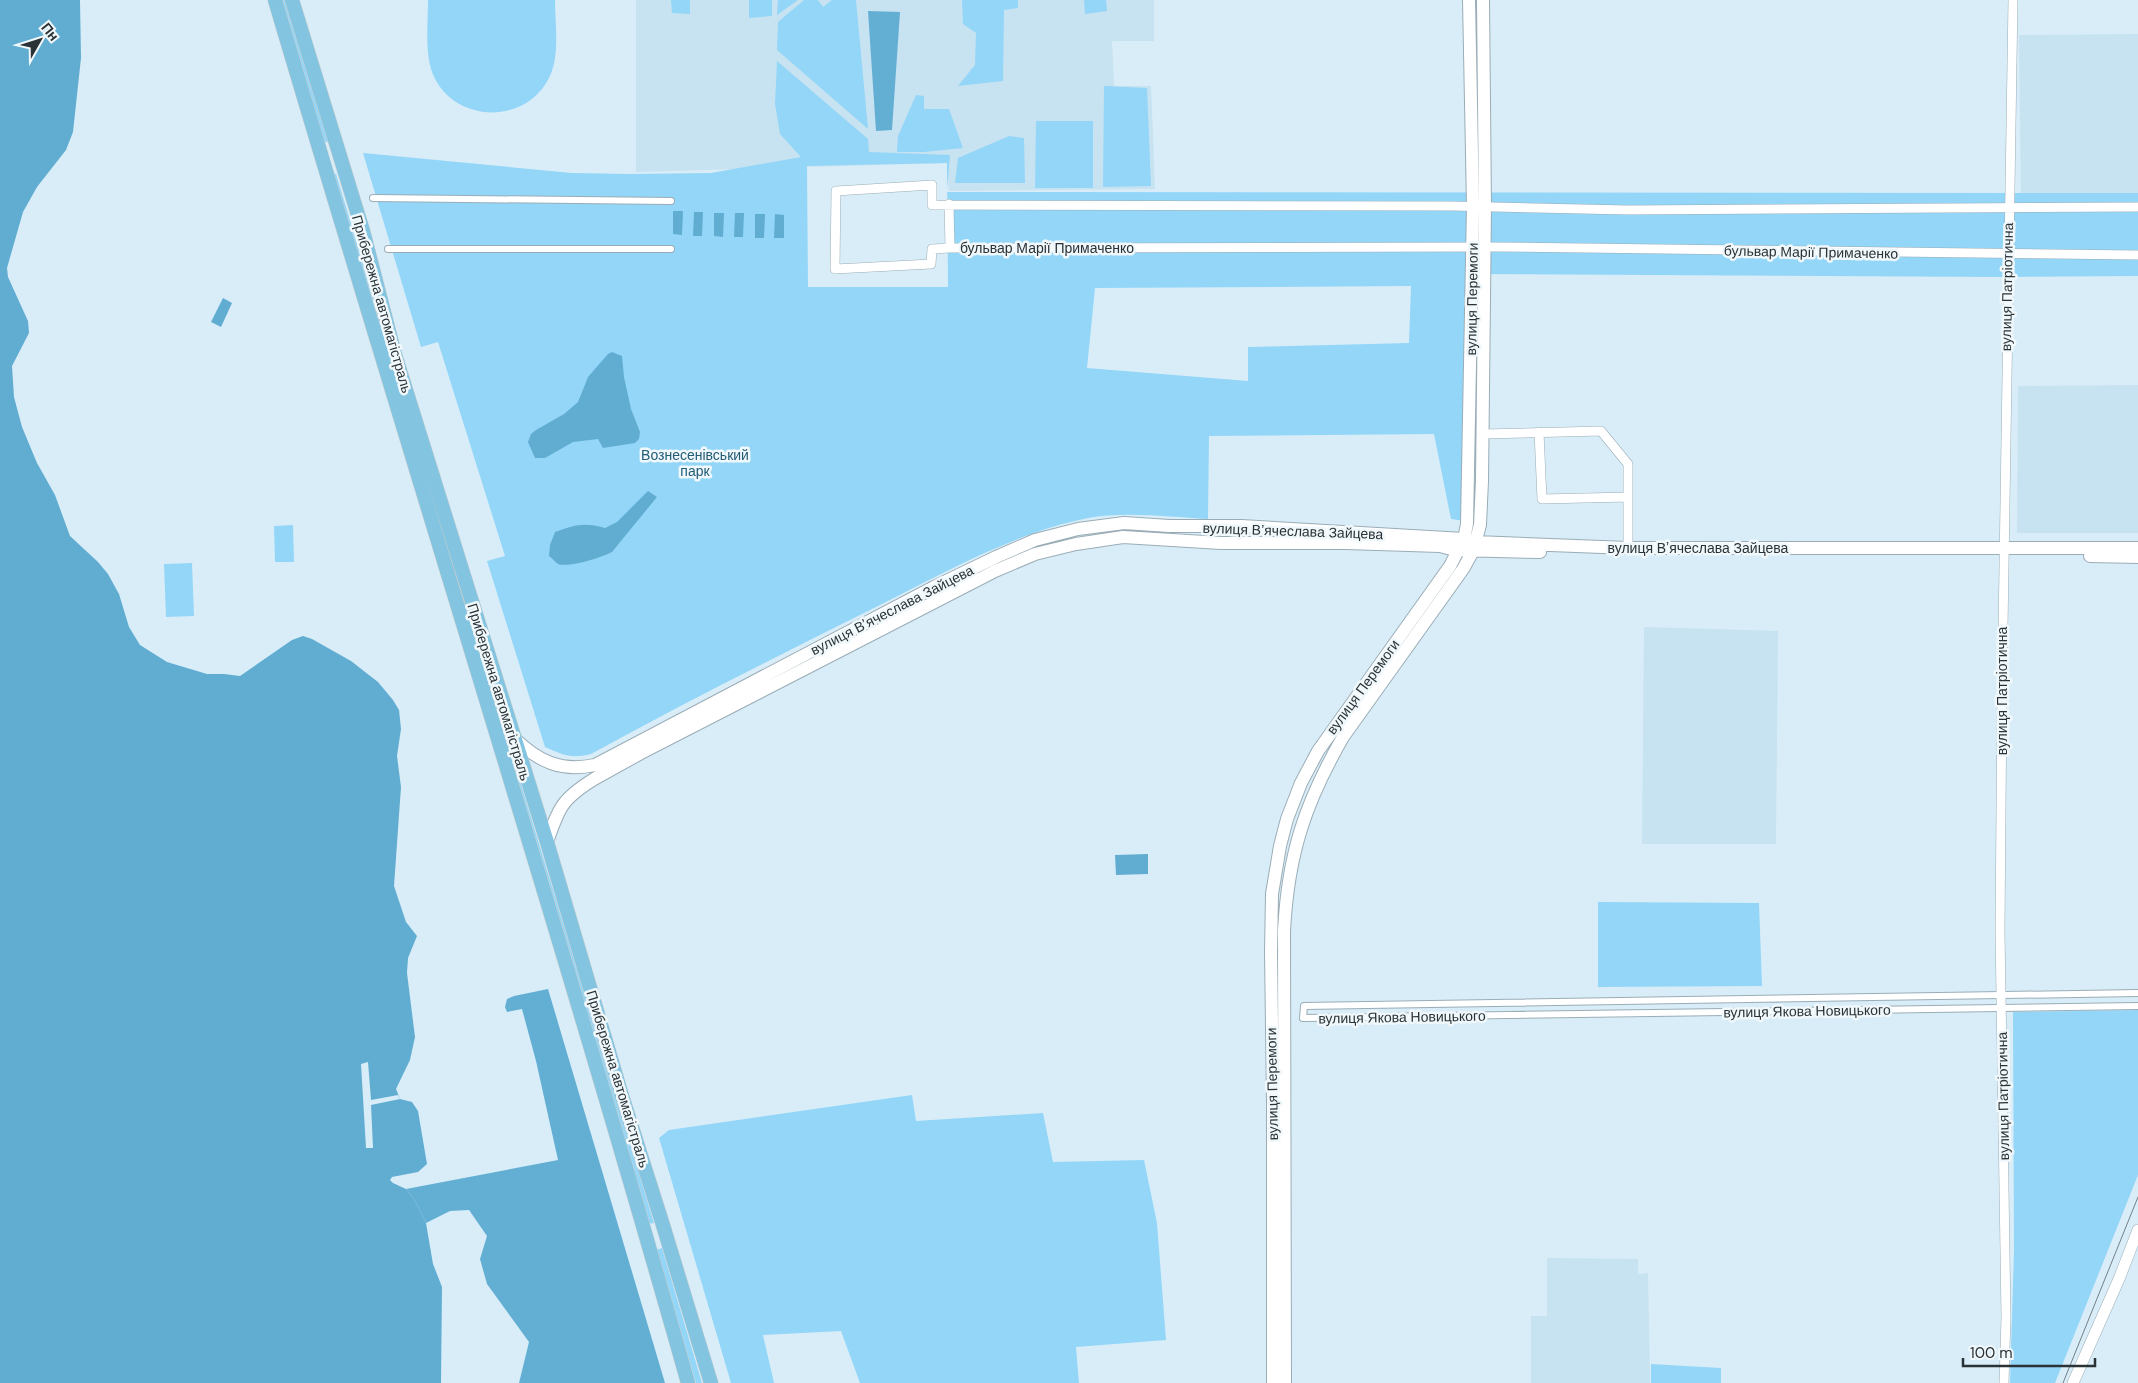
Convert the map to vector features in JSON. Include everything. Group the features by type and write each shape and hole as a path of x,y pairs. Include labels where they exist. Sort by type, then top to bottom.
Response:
{"main road":[{"name":"Прибережна автомагістраль","path":"275,0 325,174 570,978 688,1383"},
{"name":"Прибережна автомагістраль","path":"292,0 363,231 395,355 547,842 622,1096 711,1383"},
{"name":"вулиця Перемоги","path":"1469,0 1479,206"},
{"name":"вулиця Перемоги","path":"1273,1383 1271,953 1272,894 1280,846 1287,819 1301,783 1318,751 1468,545 1480,525 1483,434 1479,206 1483,0"},
{"path":"320,156 327,158 333,156 336,144"},
{"path":"325,174 331,168 337,167 343,171"},
{"name":"вулиця Перемоги","path":"1285,1383 1284,931 1286,893 1294,852 1302,825 1317,787 1343,737 1463,569 1468,545 1479,247"},
{"name":"вулиця Вʼячеслава Зайцева","path":"514,738 529,752 544,762 579,768 595,765 925,592 996,557 1035,540 1078,529 1124,523 1168,526 1241,526 1468,545 2005,552 2138,548"},
{"name":"вулиця Вʼячеслава Зайцева","path":"547,842 558,810 572,792 594,779 995,571 1034,554 1076,544 1123,537 1221,543 2005,552 2138,557"},
{"path":"1287,819 1292,828 1302,825"},
{"path":"1280,846 1287,845 1294,852"},
{"path":"645,1232 651,1238 657,1236 662,1222"},
{"path":"650,1249 652,1244 659,1243 670,1247"}],"street":[{"name":"вулиця Патріотична","path":"2004,1383 2006,1317 2001,996 2002,636 2005,552 2008,209 2013,0"},
{"path":"950,248 932,249 931,264 835,269 836,191 932,185 932,205 1479,206 1628,210 2138,207"},
{"path":"373,198 671,201"},
{"name":"бульвар Марії Примаченко","path":"949,204 950,248 1479,247 2138,255"},
{"path":"388,249 670,248"},
{"path":"1483,434 1601,431 1628,464 1628,548"},
{"path":"1539,432 1542,499 1628,497"},
{"name":"вулиця Якова Новицького","path":"2138,993 1304,1006 1304,1018 2138,1006"},
{"path":"2073,1383 2120,1279 2138,1230"}],"shaded area":[{"path":"0,0 80,0 81,58 73,132 66,150 37,187 23,212 7,268 8,277 28,321 29,333 12,366 14,397 22,427 37,463 55,495 70,536 108,574 119,594 129,627 140,645 167,662 207,674 240,676 292,640 303,636 351,661 378,682 399,710 401,729 397,756 401,787 394,886 406,922 417,936 408,958 407,973 415,1037 410,1060 396,1089 400,1099 412,1102 418,1111 427,1164 418,1172 392,1177 390,1180 406,1189 414,1199 426,1223 433,1264 442,1287 441,1383 0,1383"},
{"path":"636,0 1154,0 1154,41 1112,41 1114,86 1151,86 1155,189 949,191 947,163 636,172"},
{"path":"868,11 900,12 892,130 876,131"},
{"path":"2138,34 2138,199 2021,199 2019,35"},
{"path":"673,211 683,211 682,235 673,234"},
{"path":"694,212 703,212 702,236 693,236"},
{"path":"714,213 724,213 723,237 714,236"},
{"path":"735,213 744,213 743,237 734,237"},
{"path":"755,214 765,214 764,238 755,238"},
{"path":"775,214 784,215 784,238 774,238"},
{"path":"223,298 232,303 221,327 211,322"},
{"path":"612,352 622,356 624,377 631,409 640,432 639,439 635,443 603,448 598,439 573,442 545,458 535,458 528,442 531,434 564,414 578,402 588,377 608,354"},
{"path":"2138,385 2138,533 2017,533 2018,386"},
{"path":"648,491 657,497 612,552 570,565 558,564 549,556 550,545 555,532 580,525 605,528 617,522"},
{"path":"1644,627 1778,631 1776,844 1642,844"},
{"path":"1148,854 1148,874 1116,875 1115,855"},
{"path":"548,989 665,1383 519,1383 529,1342 487,1284 480,1259 487,1236 469,1210 450,1211 426,1223 414,1199 406,1189 558,1160 536,1061 522,1009 507,1012 505,1007 507,999 514,996"},
{"path":"1547,1258 1638,1259 1638,1274 1648,1273 1650,1383 1531,1383 1531,1316 1547,1316"}],"green space":[{"path":"279,0 287,0 329,141 322,144"},
{"path":"428,0 555,0 555,58 550,76 539,93 524,104 506,111 488,112 470,109 453,100 440,87 429,61 427,44"},
{"path":"671,0 690,0 690,14 672,13"},
{"path":"749,0 772,0 772,16 749,18"},
{"path":"778,0 798,0 777,15"},
{"path":"804,0 818,0 823,7 832,0 856,0 868,129 777,50 778,22"},
{"path":"962,0 1018,0 1018,8 1004,10 1003,81 958,86 975,65 976,33 963,24"},
{"path":"1084,0 1106,0 1107,11 1085,14"},
{"name":"Вознесенівський парк","path":"777,61 868,139 869,152 950,155 947,189 947,163 807,166 808,287 948,287 947,192 2138,193 2138,276 1465,274 1465,521 1451,519 1434,434 1209,436 1208,519 1148,515 1102,516 1033,533 953,568 733,679 591,754 572,756 562,754 545,747 487,561 505,556 438,342 421,347 363,153 572,173 711,173 801,157 780,134 775,104","holes":["1411,286 1409,343 1248,347 1248,381 1087,368 1095,288"]},
{"path":"1104,86 1147,88 1151,186 1103,187"},
{"path":"916,95 924,96 924,109 949,109 963,148 924,152 897,152 898,136"},
{"path":"1036,121 1093,121 1093,188 1035,188"},
{"path":"1009,136 1024,138 1025,183 955,183 958,158"},
{"path":"331,174 336,174 654,1223 648,1224"},
{"path":"293,525 294,562 275,562 274,526"},
{"path":"192,563 194,616 166,617 164,564"},
{"path":"1598,902 1759,903 1762,986 1598,987"},
{"path":"2138,1010 2138,1175 2055,1383 2010,1383 2014,1251 2013,1012"},
{"path":"912,1095 916,1121 1043,1113 1053,1162 1144,1160 1157,1223 1166,1340 1076,1347 1079,1383 860,1383 841,1331 763,1335 774,1383 731,1383 659,1138 669,1130"},
{"path":"662,1248 702,1383 696,1383 656,1250"},
{"path":"1651,1364 1721,1368 1721,1383 1651,1383"}],"pier":[{"path":"368,1062 371,1100 398,1095 400,1099 371,1105 373,1148 366,1148 361,1064"}],"tram line":[{"path":"2063,1383 2138,1197"}]}
